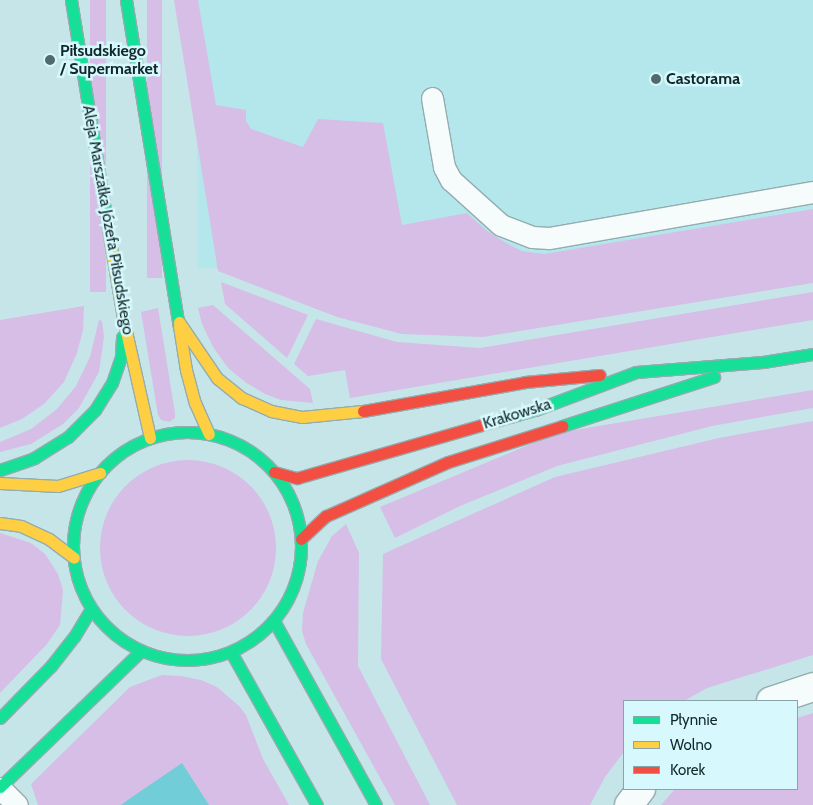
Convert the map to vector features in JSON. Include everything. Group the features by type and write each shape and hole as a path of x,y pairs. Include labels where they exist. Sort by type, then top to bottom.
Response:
{"main road":[{"name":"Aleja Marszałka Józefa Piłsudskiego","path":"71,0 123,318 150,438"},
{"path":"126,0 186,370 195,403 209,434"},
{"path":"0,470 34,458 68,437 95,410 112,383 121,357 123,318"},
{"path":"179,322 217,378 242,398 270,411 302,417 344,414 525,382 636,372"},
{"name":"Krakowska","path":"274,472 297,478 333,469 402,446 534,410 636,372 763,362 813,354"},
{"name":"Krakowska","path":"301,539 326,516 448,462 763,362"},
{"path":"169,433 209,434 233,442 255,455 274,472 288,492 294,507 301,539 300,568 290,596 274,621 254,639 231,652 193,660 170,660 141,651 122,640 105,626 91,608 80,584 74,558 74,535 78,513 87,492 100,473 122,452 150,438 169,433"},
{"path":"0,483 58,486 100,473"},
{"path":"0,523 21,526 49,539 74,558"},
{"path":"0,718 51,666 74,637 91,608"},
{"path":"274,621 376,805"},
{"path":"0,787 141,651"},
{"path":"231,652 317,805"}],"street":[{"path":"774,700 813,687"},
{"path":"629,805 640,790"}],"lane":[{"path":"432,98 444,167 451,180 501,225 532,237 549,238 813,192"},
{"path":"0,787 17,805"}],"shaded area":[{"path":"90,0 106,0 106,292 90,292"},
{"path":"147,0 162,0 162,278 147,278"},
{"path":"174,0 198,0 216,105 246,110 246,121 251,129 303,147 318,119 383,123 402,225 467,213 486,230 506,243 522,251 544,254 813,209 813,283 483,337 402,334 337,317 218,271"},
{"path":"197,0 813,0 813,268 197,268"},
{"path":"221,282 308,315 287,358 225,304"},
{"path":"813,292 813,320 350,398 345,370 308,376 294,364 316,319 397,342 480,348"},
{"path":"213,305 310,389 313,403 281,400 265,394 245,382 228,368 213,347 202,324 198,308"},
{"path":"84,306 83,330 77,353 64,382 44,404 22,419 0,428 0,320"},
{"path":"158,308 175,413 175,418 169,422 161,420 158,415 141,312"},
{"path":"99,320 102,321 104,337 99,372 79,408 63,424 31,444 0,452 0,442 31,429 57,409 76,386 90,357"},
{"path":"813,390 813,408 712,426 557,466 460,506 395,538 380,507 557,433"},
{"path":"813,421 813,655 707,688 686,700 623,700 623,753 605,777 590,805 457,805 381,659 383,554 555,477 719,438"},
{"path":"188,460 222,467 244,480 256,492 272,522 276,548 269,582 256,604 244,616 214,632 188,636 154,629 132,616 120,604 104,574 100,548 107,514 120,492 132,480 162,464"},
{"path":"346,524 359,553 358,666 430,805 395,805 306,644 302,631 303,613 318,561 332,536"},
{"path":"0,533 31,543 45,554 58,574 63,590 60,625 47,644 0,693"},
{"path":"162,675 201,680 217,687 239,706 246,715 263,759 289,805 38,805 31,784 130,687"},
{"path":"813,713 813,805 661,805 674,790 798,790 798,718"},
{"path":"182,763 209,805 121,805 132,797"}],"traffic: fast":[{"path":"71,0 108,229"},
{"path":"126,0 179,326"},
{"path":"0,470 34,458 68,437 95,410 112,383 121,357 122,337"},
{"path":"510,417 535,410 636,372 763,362 813,354"},
{"path":"562,426 714,377"},
{"path":"187,432 209,434 231,441 250,451 275,474 287,492 296,513 301,546 299,568 292,590 282,609 259,634 241,646 220,655 187,660 165,658 143,651 124,641 99,618 87,600 78,579 73,546 75,524 82,502 92,483 115,458 133,446 154,437 187,432"},
{"path":"0,718 51,666 74,637 91,609"},
{"path":"274,621 376,805"},
{"path":"0,787 141,651"},
{"path":"231,652 317,805"}],"traffic: slow":[{"path":"108,229 123,318 150,438"},
{"path":"179,322 217,378 242,398 271,411 302,417 363,411"},
{"path":"179,326 186,370 195,403 209,434"},
{"path":"0,483 58,486 100,473"},
{"path":"0,523 21,526 49,539 74,558"}],"traffic: jam":[{"path":"363,411 525,382 600,375"},
{"path":"274,472 297,478 510,417"},
{"path":"301,539 326,516 448,462 562,426"}],"place":[{"name":"Piłsudskiego / Supermarket","path":"50,60"},
{"name":"Castorama","path":"656,79"}]}
